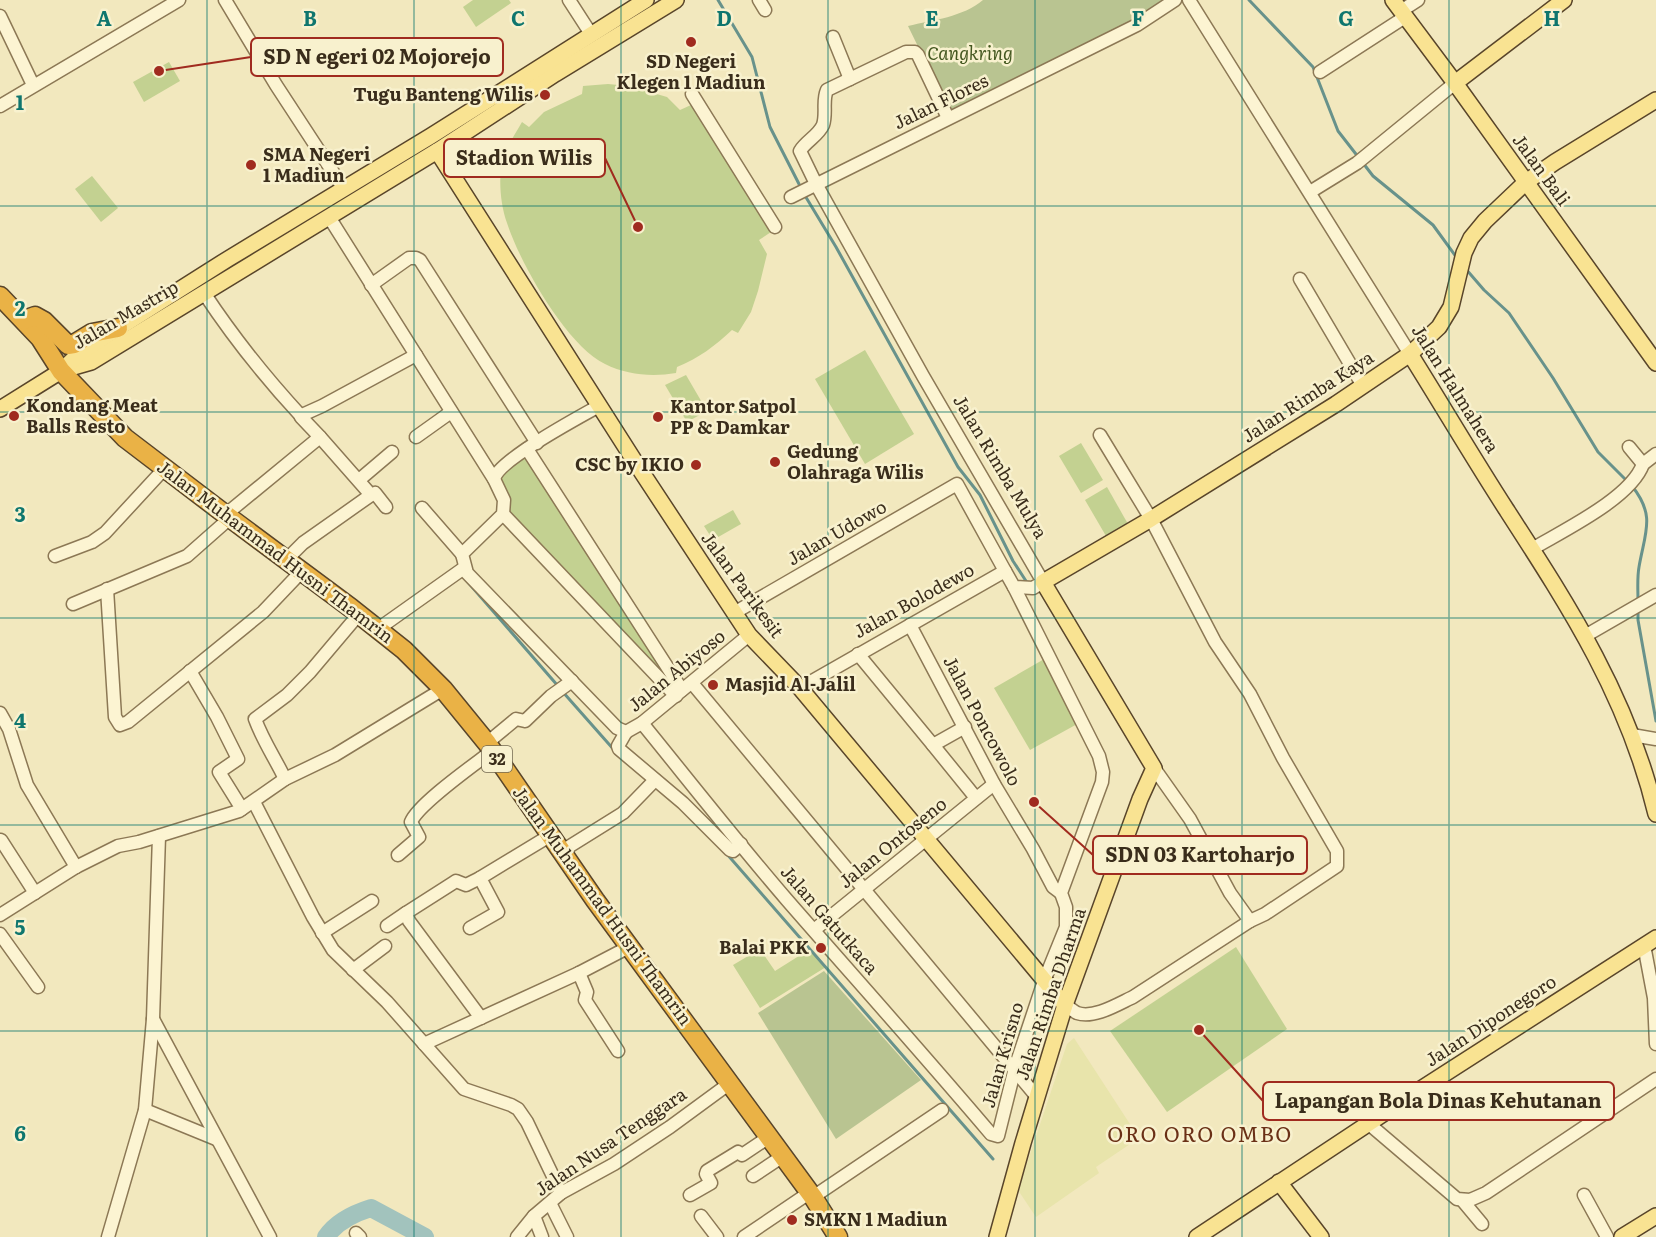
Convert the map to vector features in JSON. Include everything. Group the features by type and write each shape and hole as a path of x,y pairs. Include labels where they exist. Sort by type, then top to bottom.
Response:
{"highway":[{"name":"32","path":"0,296 40,338 61,371"},
{"path":"24,320 35,316 44,321 68,345 92,333 118,328"},
{"name":"Jalan Muhammad Husni Thamrin","path":"61,371 125,438 359,614 404,650 443,689 489,747 628,947 783,1156 838,1237"}],"main road":[{"name":"Jalan Mastrip","path":"61,371 81,352 118,328 646,0"},
{"name":"Jalan Mastrip","path":"61,371 91,362 437,151 555,74 676,0"},
{"path":"1455,83 1564,0"},
{"name":"Jalan Bali","path":"1400,9 1653,354"},
{"name":"Jalan Rimba Kaya","path":"1043,582 1151,519 1410,354 1439,327 1451,307 1464,253 1471,238 1485,221 1526,182 1656,100"},
{"name":"Jalan Parikesit","path":"437,151 598,406 749,635 800,688 1065,1005"},
{"path":"228,259 234,274"},
{"name":"Jalan Halmahera","path":"1410,354 1605,671 1632,735 1656,814"},
{"path":"0,410 61,371"},
{"name":"Jalan Rimba Mulya","path":"1043,582 1154,768"},
{"name":"Jalan Rimba Dharma","path":"997,1237 1065,1005 1140,799 1154,768"},
{"name":"Jalan Diponegoro","path":"1197,1237 1650,941"},
{"path":"1279,1182 1321,1237"},
{"path":"1622,1237 1656,1216"}],"street":[{"path":"0,106 179,0"},
{"path":"225,0 276,85 344,189"},
{"path":"570,0 591,34"},
{"name":"Jalan Flores","path":"791,197 1137,25 1175,0"},
{"name":"Jalan Halmahera","path":"1189,0 1410,354"},
{"path":"1320,72 1400,9 1418,0"},
{"path":"0,16 33,85"},
{"path":"833,37 850,79 906,52 915,52 948,118"},
{"name":"Jalan Rimba Mulya","path":"850,79 825,93 826,106 823,123 817,134 800,151 815,184 923,376 1043,582"},
{"path":"1310,192 1360,161 1455,83"},
{"path":"692,94 775,227"},
{"path":"329,217 494,479 504,500 503,514 462,554"},
{"path":"370,285 409,258 420,260 683,689"},
{"path":"1300,279 1363,386"},
{"path":"204,293 256,366 371,495"},
{"path":"301,416 416,355"},
{"path":"494,479 498,470 532,446 598,406"},
{"path":"416,437 451,412"},
{"path":"1065,1005 1078,1013 1086,1014 1115,1006 1337,866 1337,851 1283,758 1250,694 1215,642 1151,519 1100,435"},
{"path":"73,604 187,556 227,516 320,437"},
{"path":"1629,447 1643,464"},
{"path":"358,480 392,452"},
{"path":"1532,549 1610,501 1629,485 1643,464 1656,454"},
{"path":"55,556 92,542 105,532 164,469"},
{"name":"Jalan Udowo","path":"734,613 957,484 1005,571"},
{"path":"107,589 115,717 120,725 128,722 263,612 294,566 303,543 375,493 386,507"},
{"path":"422,508 462,554 467,573 621,734 619,749 652,782 683,803 730,850 733,851 741,844"},
{"path":"503,514 683,689 864,890 1038,1097"},
{"path":"378,630 464,568"},
{"path":"1005,571 1099,756 1103,772 1102,782 1061,893"},
{"name":"Jalan Bolodewo","path":"800,688 1005,571"},
{"path":"1014,587 1033,588 1043,582"},
{"path":"1585,636 1656,595"},
{"path":"285,779 265,744 255,719 287,695 310,672 359,614"},
{"name":"Jalan Poncowolo","path":"910,625 994,784 1053,887 1061,893"},
{"name":"Jalan Abiyoso","path":"621,734 642,723 749,635"},
{"path":"858,654 976,798"},
{"path":"190,671 238,759 219,772 242,809"},
{"path":"398,855 420,837 411,822 429,800 516,720 525,721 551,696 572,681"},
{"path":"0,915 76,867 118,846 159,836 242,809 285,779 335,755 443,689"},
{"path":"1,717 9,729 27,784 76,867"},
{"name":"Jalan Gatutkaca","path":"642,723 814,930 995,1136"},
{"path":"933,745 965,727"},
{"path":"1632,735 1656,739"},
{"path":"1154,768 1190,819 1230,893 1250,921"},
{"path":"562,851 623,813 652,782"},
{"name":"Jalan Ontoseno","path":"814,930 994,784"},
{"path":"254,802 333,950 387,1002 464,1089 519,1109 561,1193"},
{"path":"387,926 456,881 466,885 551,835"},
{"path":"108,1237 145,1110 153,1019 159,836"},
{"path":"1,840 34,893"},
{"path":"470,928 498,912 480,878"},
{"name":"Jalan Krisno","path":"995,1136 999,1134 1015,1068 1044,981 1066,927 1066,907 1061,893"},
{"path":"322,933 372,901"},
{"path":"406,913 409,921 481,1018"},
{"path":"0,934 38,987"},
{"path":"1650,941 1656,1044"},
{"path":"353,970 384,946"},
{"path":"424,1044 579,973 628,947"},
{"path":"579,973 587,992 585,1000 618,1051"},
{"path":"153,1019 270,1237"},
{"path":"1369,1124 1457,1199 1470,1200 1486,1193 1656,1079"},
{"name":"Jalan Nusa Tenggara","path":"517,1237 534,1216 561,1193 614,1164 730,1083"},
{"path":"145,1110 216,1139"},
{"path":"744,1237 942,1110"},
{"path":"690,1195 711,1183 706,1174 707,1171 738,1152 742,1155 769,1137"},
{"path":"753,1176 783,1156"},
{"path":"1584,1195 1607,1237"},
{"path":"1462,1200 1482,1224"},
{"path":"550,1203 567,1237"},
{"path":"534,1216 542,1237"},
{"path":"701,1216 717,1237"}],"shaded area":[{"path":"1074,1038 1139,1138 1096,1167 1099,1173 1036,1217 1018,1190 1067,1044"}],"green space":[{"path":"473,0 509,0 511,3 476,27 463,7"},
{"name":"Cangkring","path":"983,0 1162,0 1164,4 950,112 908,26 957,14"},
{"path":"169,62 180,81 144,102 133,82"},
{"path":"608,84 629,86 667,97 680,110 691,105 771,232 759,240 767,254 751,312 738,333 732,330 706,351 677,367 676,373 649,375 613,368 590,354 575,340 560,322 533,280 513,240 503,210 500,181 502,162 522,122 529,127 544,112 582,94 583,86"},
{"path":"92,176 118,208 101,222 75,189"},
{"path":"865,350 914,434 865,464 815,379"},
{"path":"686,375 707,411 687,422 665,385"},
{"path":"1081,443 1103,480 1081,493 1059,456"},
{"path":"526,454 669,674 663,679 509,514 510,499 500,476"},
{"path":"1107,487 1128,524 1106,536 1085,500"},
{"path":"733,510 741,524 713,540 704,526"},
{"path":"1046,658 1079,723 1030,750 994,688"},
{"path":"1236,947 1287,1029 1167,1112 1110,1031"},
{"path":"760,949 775,971 810,949 826,967 760,1008 733,965"},
{"path":"824,971 921,1080 836,1139 758,1013"}],"waterway":[{"path":"718,0 752,57 770,127 799,184"},
{"path":"1249,0 1313,67 1338,131 1359,158"},
{"path":"1363,163 1373,176 1433,225 1457,258"},
{"path":"804,194 836,247 958,467 980,495 1013,561 1026,581"},
{"path":"1465,268 1509,313 1553,378 1598,452 1627,481"},
{"path":"1632,486 1644,506 1647,525 1638,571 1638,600"},
{"path":"466,580 558,686"},
{"path":"1638,610 1656,721"},
{"path":"562,691 615,751"},
{"path":"726,853 993,1159"},
{"path":"326,1237 346,1219 371,1208 425,1237"}],"place":[{"name":"SD Negeri Klegen 1 Madiun","path":"691,42"},
{"name":"SD N egeri 02 Mojorejo","path":"159,71"},
{"name":"Tugu Banteng Wilis","path":"545,95"},
{"name":"SMA Negeri 1 Madiun","path":"251,165"},
{"name":"Stadion Wilis","path":"638,227"},
{"name":"Kondang Meat Balls Resto","path":"14,416"},
{"name":"Kantor Satpol PP & Damkar","path":"658,417"},
{"name":"Gedung Olahraga Wilis","path":"775,462"},
{"name":"CSC by IKIO","path":"696,465"},
{"name":"Masjid Al-Jalil","path":"713,685"},
{"name":"SDN 03 Kartoharjo","path":"1034,802"},
{"name":"Balai PKK","path":"821,948"},
{"name":"Lapangan Bola Dinas Kehutanan","path":"1199,1030"},
{"name":"SMKN 1 Madiun","path":"792,1220"}],"district":[{"name":"ORO ORO OMBO","path":"1200,1135"}]}
